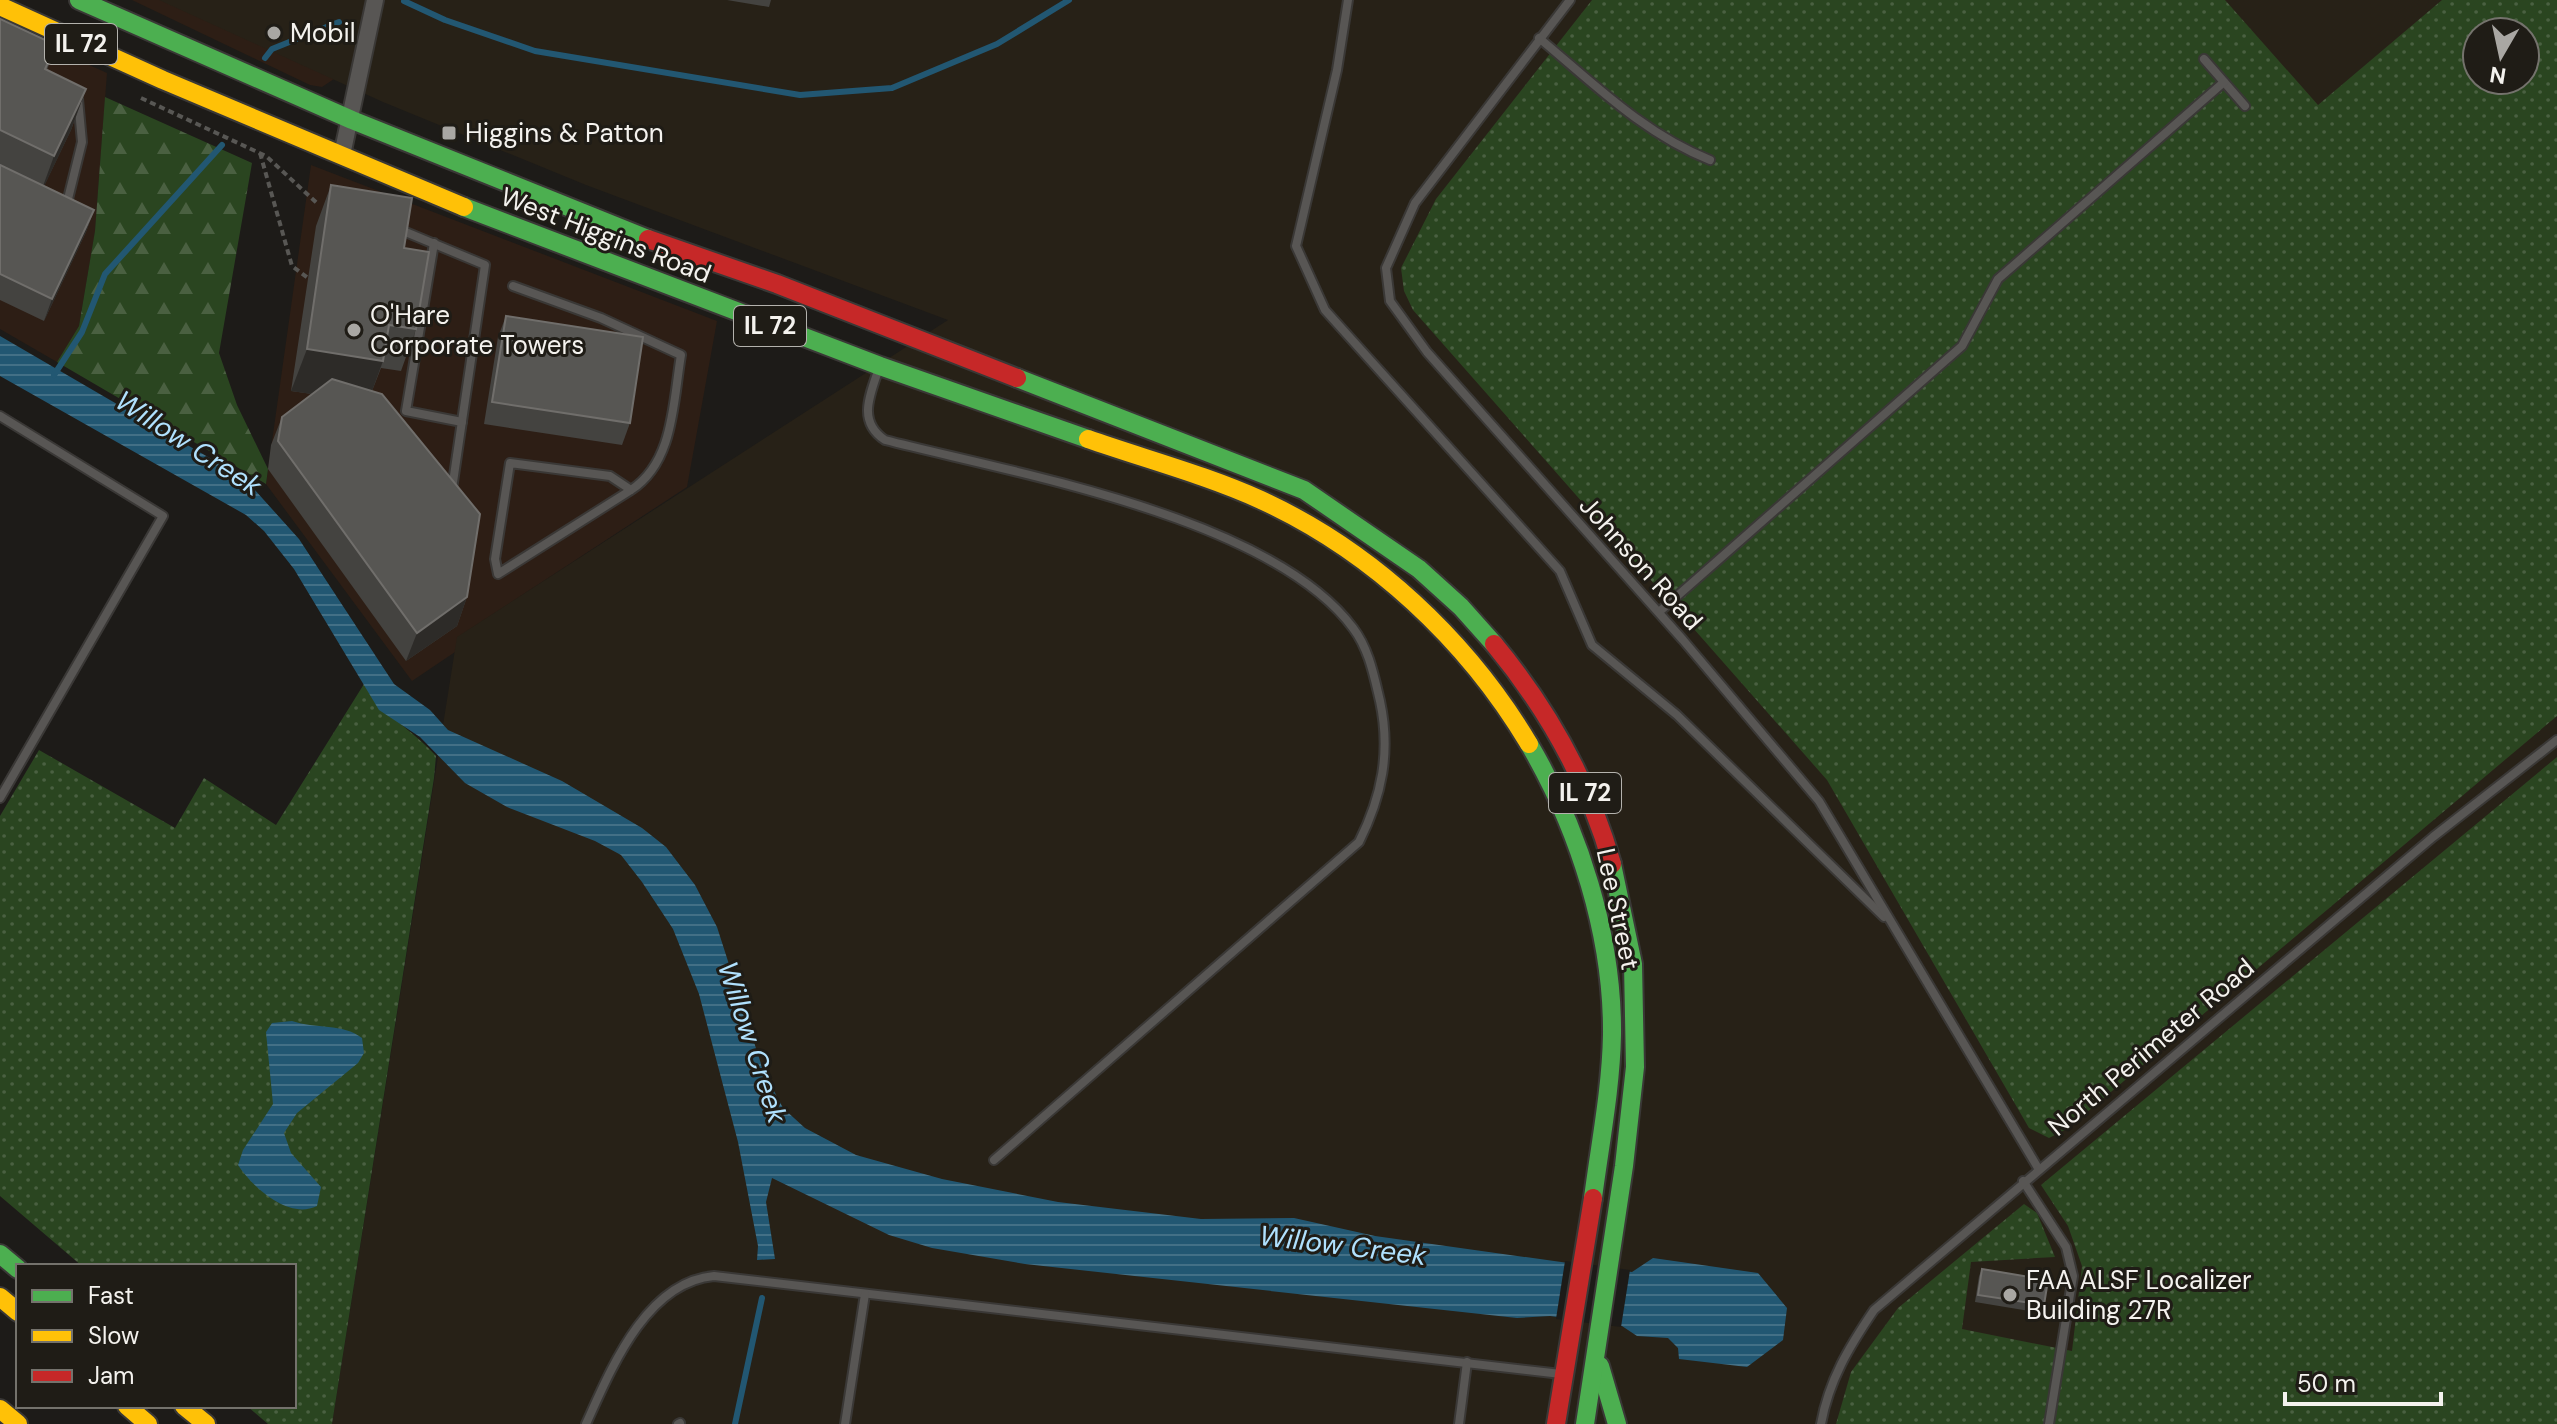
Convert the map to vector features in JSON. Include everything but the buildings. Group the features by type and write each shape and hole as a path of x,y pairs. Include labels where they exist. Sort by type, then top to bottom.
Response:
{"main road":[{"name":"West Higgins Road","path":"79,0 352,120 650,240 777,284 1247,466"},
{"name":"West Higgins Road","path":"0,6 513,228 880,366 1206,478"},
{"name":"Lee Street","path":"1247,466 1304,490 1359,523 1441,588 1480,627 1525,684 1579,778 1617,888 1631,958 1636,1015 1631,1121 1597,1355"},
{"name":"Lee Street","path":"1206,478 1315,526 1411,596 1464,650 1504,699 1550,777 1573,832 1593,894 1611,1014 1609,1073 1575,1321 1556,1424"},
{"path":"0,1254 16,1267"},
{"path":"0,1297 16,1310"},
{"path":"1597,1355 1617,1424"},
{"name":"IL 72","path":"1585,1424 1597,1355"},
{"path":"129,1408 148,1424"},
{"path":"186,1408 206,1424"},
{"path":"0,1409 18,1424"}],"street":[{"path":"342,155 352,120 375,0"}],"lane":[{"path":"1348,0 1337,70 1296,246 1325,310 1560,571 1592,645 1677,715 1893,926"},
{"name":"Johnson Road","path":"1570,0 1415,203 1386,268 1390,301 1427,352 1659,612 1819,801 2038,1168"},
{"path":"1539,38 1674,146 1710,160"},
{"path":"2204,59 2245,106"},
{"path":"1659,612 1962,346 1998,279 2224,82"},
{"path":"61,220 74,182 82,142 77,90"},
{"path":"380,224 485,265 451,491"},
{"path":"434,243 406,411 462,422"},
{"path":"513,286 601,318 681,355 662,456 648,479 631,490 551,540 498,574 495,559 510,463 610,476 631,490"},
{"path":"880,366 866,413 873,431 885,440 1020,470 1142,508 1234,542 1288,572 1319,594 1353,628 1372,664 1382,713 1386,762 1377,807 1359,842 994,1160"},
{"path":"0,416 163,516 0,798"},
{"name":"North Perimeter Road","path":"1821,1424 1827,1392 1846,1351 1874,1310 2038,1168 2433,837 2557,740"},
{"path":"2023,1181 2066,1247 2073,1276 2049,1424"},
{"path":"586,1424 653,1307 694,1278 714,1276 1566,1375"},
{"path":"845,1424 865,1294"},
{"path":"1459,1424 1467,1362"}],"path":[{"path":"136,94 158,108 260,153 319,205"},
{"path":"260,153 292,266 308,278"}],"shaded area":[{"name":"Mobil","path":"132,0 352,0 337,77 322,87 310,85"},
{"path":"159,0 2557,0 2557,1424 332,1424 457,637 948,320 586,185 383,102"},
{"path":"0,25 107,73 95,232 79,326 57,362 0,329"},
{"path":"311,165 717,321 687,487 458,637 455,652 412,681 266,484"}],"green space":[{"path":"1592,0 2225,0 2318,105 2442,0 2557,0 2557,716 2067,1129 2049,1138 2029,1128 1827,780 1413,310 1404,291 1401,268 1436,199"},
{"path":"105,97 252,163 219,353 237,405 268,469 266,484 57,362 79,326 95,231"},
{"path":"364,684 388,713 436,756 332,1424 268,1424 249,1408 296,1408 296,1264 80,1264 0,1196 0,816 39,750 175,828 204,778 276,825"},
{"path":"2557,757 2557,1424 1836,1424 1851,1372 1898,1308 2024,1204 2037,1213 2055,1257 1971,1262 1962,1329 2072,1351 2082,1266 2068,1226 2041,1185"}],"water":[{"name":"Willow Creek","path":"0,336 220,464 254,489 299,539 394,684 430,710 448,730 562,781 642,828 666,847 695,885 717,927 763,1070 783,1108 805,1128 856,1155 942,1179 1058,1202 1201,1219 1294,1218 1375,1236 1632,1272 1653,1258 1758,1273 1787,1308 1783,1340 1747,1367 1679,1359 1678,1348 1668,1338 1637,1336 1622,1326 1550,1316 1517,1318 1025,1264 932,1248 889,1235 772,1178 766,1202 775,1259 757,1260 758,1246 738,1142 699,994 673,929 621,855 595,841 507,807 465,783 420,737 379,710 294,569 264,531 246,515 0,376"},
{"path":"292,1021 354,1033 362,1038 364,1053 358,1063 297,1113 284,1133 291,1153 321,1187 317,1206 306,1209 284,1205 262,1192 238,1165 243,1150 273,1104 266,1032 272,1023"}],"pier":[{"path":"1565,1261 1630,1270 1621,1327 1556,1319"}],"waterway":[{"path":"404,1 445,20 535,51 800,95 892,88 997,44 1069,0"},
{"path":"265,58 272,49 339,22"},
{"path":"54,375 82,332 105,274 222,145"},
{"path":"735,1424 762,1298"}],"traffic: fast":[{"path":"79,0 352,120 648,239"},
{"path":"464,207 880,366 1088,439"},
{"path":"1017,378 1304,490 1419,569 1461,607 1494,644"},
{"path":"1529,744 1563,811 1577,847 1590,884 1606,960 1611,998 1611,1055 1593,1198"},
{"path":"1585,1424 1624,1166 1635,1067 1633,964 1612,864"},
{"path":"0,1254 16,1267"},
{"path":"1600,1366 1617,1424"}],"traffic: slow":[{"path":"0,6 163,80 464,207"},
{"path":"1088,439 1240,491 1302,521 1341,545 1378,572 1446,635 1477,669 1529,744"},
{"path":"0,1297 16,1310"},
{"path":"129,1408 148,1424"},
{"path":"186,1408 206,1424"},
{"path":"0,1409 18,1424"}],"traffic: jam":[{"path":"648,239 777,284 1017,378"},
{"path":"1494,644 1549,720 1579,776 1612,864"},
{"path":"1556,1424 1593,1198"}],"place":[{"name":"Mobil","path":"274,33"},
{"name":"Higgins & Patton","path":"449,133"},
{"name":"O'Hare Corporate Towers","path":"354,330"},
{"name":"FAA ALSF Localizer Building 27R","path":"2010,1295"}]}
